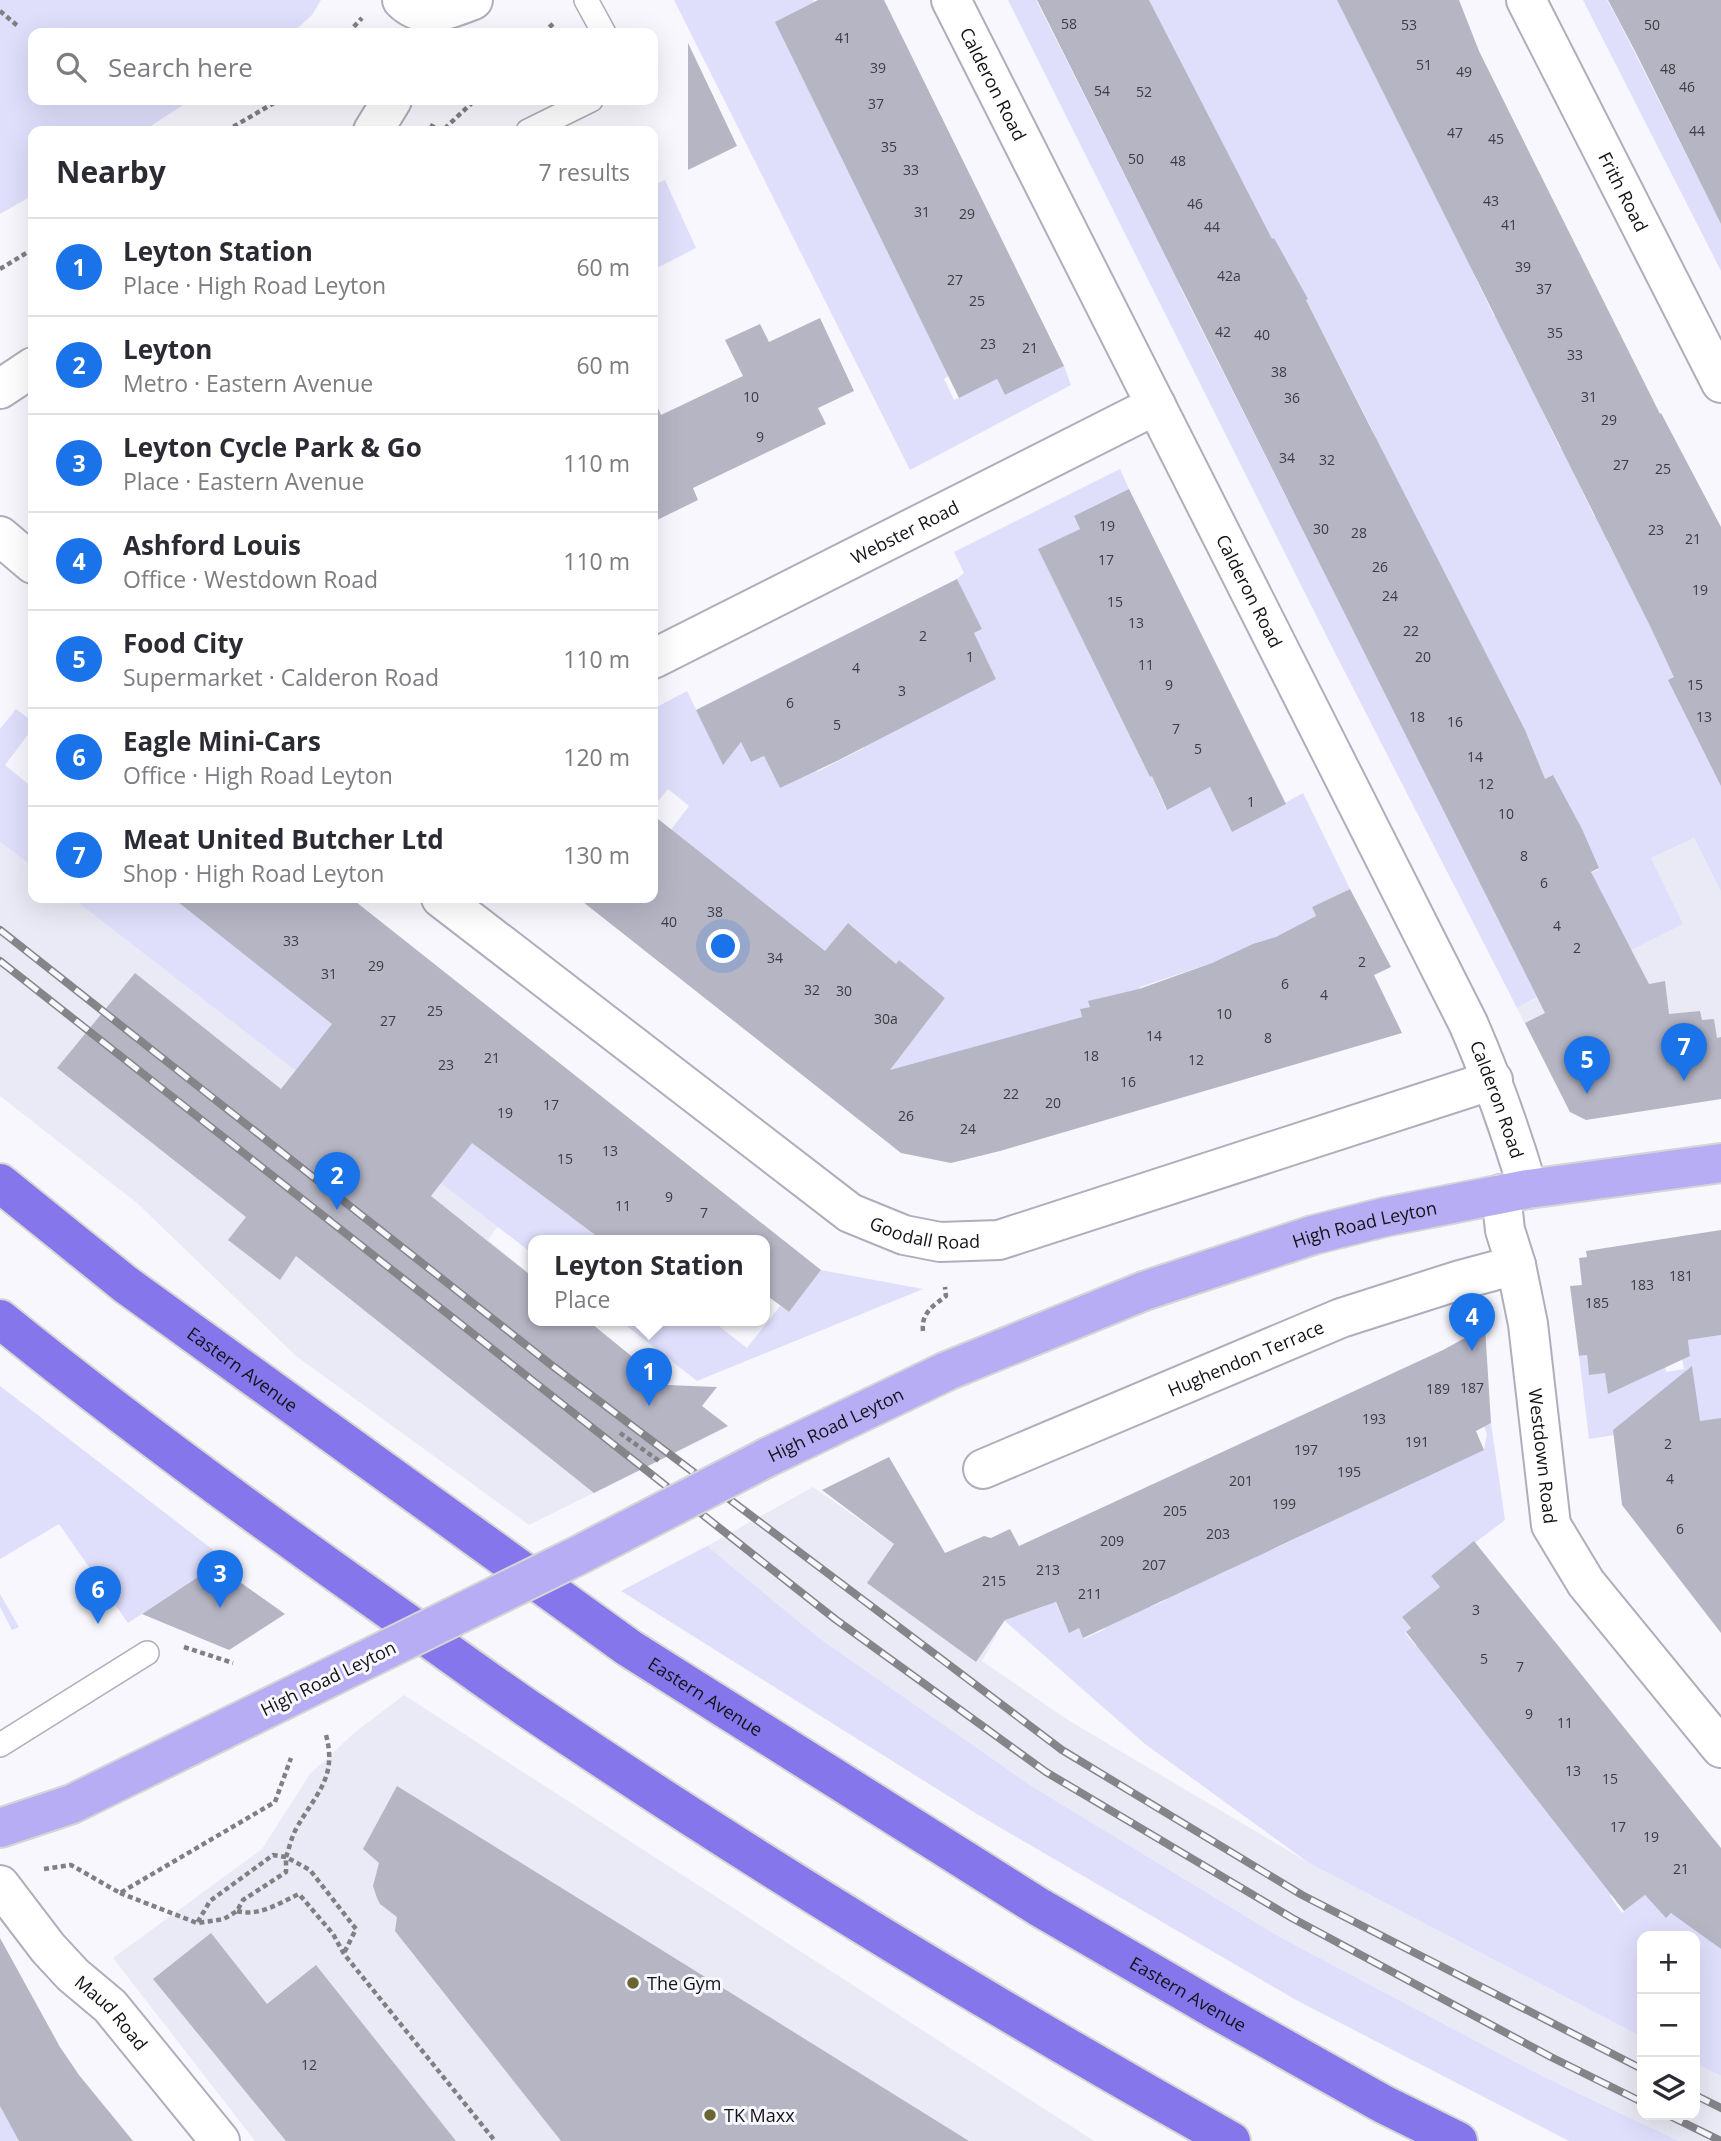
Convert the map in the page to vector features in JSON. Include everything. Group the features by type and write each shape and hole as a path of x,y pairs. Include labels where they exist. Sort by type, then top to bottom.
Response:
{"highway":[{"name":"Eastern Avenue","path":"0,1183 125,1284 629,1648 1039,1907 1359,2090 1458,2141"},
{"path":"0,1319 54,1363 286,1537 537,1714 774,1869 1098,2065 1231,2141"}],"main road":[{"name":"High Road Leyton","path":"0,1828 72,1804 616,1536 768,1457 947,1371 1144,1291 1313,1235 1514,1192 1721,1163"}],"street":[{"path":"413,15 440,12 473,0"},
{"name":"Calderon Road","path":"951,0 1468,1023 1493,1080 1512,1134 1514,1192"},
{"name":"Frith Road","path":"1526,0 1721,383"},
{"path":"376,126 388,105"},
{"path":"0,389 28,370"},
{"name":"Webster Road","path":"658,656 1156,405"},
{"path":"0,536 28,560"},
{"name":"Goodall Road","path":"447,903 850,1213 904,1236 940,1242 999,1240 1493,1080"},
{"name":"Westdown Road","path":"1514,1192 1506,1230 1528,1324 1551,1525 1586,1583 1721,1748"},
{"name":"Hughendon Terrace","path":"983,1469 1341,1318 1516,1265"},
{"name":"Maud Road","path":"0,1885 48,1948 73,1975 110,2006 220,2141"}],"lane":[{"path":"586,0 601,28"},
{"path":"538,126 581,105"},
{"path":"0,1745 147,1653"}],"path":[{"path":"0,11 19,27"},
{"path":"235,126 270,105"},
{"path":"447,126 470,105"},
{"path":"0,269 28,252"},
{"path":"923,1330 922,1320 928,1310 946,1296 945,1285"},
{"path":"620,1433 659,1461"},
{"path":"186,1648 233,1663"},
{"path":"71,1865 120,1894 197,1923 224,1919 237,1910 243,1900 286,1872 286,1857 294,1833 326,1781 331,1754 326,1735"},
{"path":"120,1894 275,1802 291,1758"},
{"path":"197,1923 210,1901 273,1854 286,1857 310,1870 356,1929 344,1954"},
{"path":"237,1910 246,1913 258,1912 299,1894 495,2141"}],"shaded area":[{"path":"0,0 321,0 312,15 298,28 28,28 28,105 183,105 151,126 28,126 28,198 0,214"},
{"path":"674,0 813,0 814,2 776,22 950,375 944,379 954,400 997,379 1005,395 1064,366 1071,385 910,470"},
{"path":"1008,0 1036,0 1174,273 1222,251 1148,102 1190,81 1149,0 1363,0 1519,255 1475,277 1494,316 1539,294 1552,321 1508,343 1528,382 1585,385 1541,408 1560,448 1605,426 1618,453 1574,474 1594,516 1640,494 1607,541 1628,581 1721,724 1721,892 1694,838 1651,858 1683,924 1586,973 1546,895 1599,869 1553,775 1500,802 1523,759 1535,754 1531,747 1294,511 1537,997 1517,1008 1333,649","holes":["1274,238 1373,431 1336,478 1288,501 1180,287"]},
{"path":"1583,0 1607,0 1618,20 1721,223 1721,271"},
{"path":"665,180 696,248 658,267 658,183"},
{"path":"1120,469 1129,489 1074,517 1080,529 1039,550 1150,777 1194,756 1200,767 1157,789 1166,809 1210,787 1232,832 1303,793 1350,889 1312,907 1334,955 1212,963 1140,987 1141,998 1089,1002 1090,1007 1080,1009 1082,1017 927,1072 913,1063 901,1078 890,1070 945,998 899,960 874,995 886,955 848,923 792,993 670,831 689,806 668,789 658,801 658,706 687,691 718,754 742,742 751,762 764,756 780,788 806,775 794,725 817,772 864,748 841,699 884,736 996,679 974,633 982,629 957,579 964,573 954,552"},
{"path":"16,709 28,718 28,735 5,765 28,784 28,863 0,842 0,729"},
{"path":"1694,838 1721,892 1721,1099 1584,1119 1570,1112 1517,1008 1682,924 1651,858"},
{"path":"0,842 28,863 28,903 78,903 498,1226 488,1240 528,1273 528,1326 594,1326 667,1385 675,1385 728,1426 529,1525 296,1356 137,1203 0,1096"},
{"path":"78,903 181,903 218,933 242,903 264,903 604,1235 528,1235 528,1250"},
{"path":"821,1270 923,1289 697,1381 627,1326 719,1326 747,1348 764,1326 770,1326 770,1319 780,1306 789,1312"},
{"path":"1721,1335 1721,1418 1589,1439 1579,1356 1587,1355 1589,1375 1664,1359 1666,1372 1684,1369 1682,1358 1690,1356 1688,1340"},
{"path":"0,1386 225,1559 128,1623 59,1524 0,1559"},
{"path":"1491,1423 1505,1520 1431,1576 1440,1587 1402,1617 1411,1628 1405,1633 1416,1646 1421,1642 1460,1702 1467,1698 1653,1858 1610,1896 1622,1913 1645,1895 1666,1918 1681,1905 1720,1935 1713,1943 1721,1949 1721,2076 1700,2066 1700,1931 1637,1931 1637,2034 1309,1863 1145,1744 998,1615 1031,1611 1045,1606 1042,1597 1051,1593 1069,1632 1079,1628 1084,1639 1105,1629 1101,1618 1146,1597 1151,1607 1166,1600 1163,1589 1209,1568 1214,1577 1231,1569 1228,1559 1278,1547 1484,1449 1487,1434 1484,1426"},
{"path":"813,1487 893,1543 940,1568 998,1615 996,1636 982,1661 1068,1720 1309,1863 1637,2034 1637,2120 1700,2120 1700,2066 1721,2076 1721,2141 1679,2141 1544,2077 1280,1937 1033,1787 819,1638 707,1546"},
{"path":"707,1546 819,1638 1033,1787 1280,1937 1544,2077 1679,2141 1569,2141 1296,2000 977,1814 621,1591"},
{"path":"0,1594 19,1627 12,1630 0,1607"},
{"path":"404,1695 1094,2141 255,2141 113,1958 262,1849 310,1774 354,1733"},
{"path":"27,2093 40,2122 17,2141 0,2141 0,2106"}],"building":[{"path":"818,0 884,0 1064,366 1005,395 997,379 959,398 775,22"},
{"path":"1037,0 1149,0 1272,239 1274,238 1308,299 1306,300 1525,730 1545,779 1553,775 1582,829 1599,868 1591,872 1649,984 1665,981 1669,1014 1700,1011 1702,1020 1714,1019 1717,1038 1721,1037 1721,1099 1586,1120 1570,1112 1525,1023 1545,1013"},
{"path":"1337,0 1459,0 1479,51 1546,186 1660,414 1721,527 1721,786 1668,680 1674,677 1651,628"},
{"path":"1608,0 1721,0 1721,224 1636,53"},
{"path":"688,43 737,146 688,170"},
{"path":"820,318 854,391 818,408 826,424 693,488 698,500 658,520 658,408 661,415 743,376 725,340 760,324 769,342"},
{"path":"1129,489 1286,804 1232,832 1210,787 1167,810 1038,549 1080,529 1074,516"},
{"path":"957,579 982,629 974,633 996,679 780,788 764,756 751,762 741,742 723,765 696,710"},
{"path":"658,819 825,951 848,923 896,964 899,960 945,998 890,1070 1082,1017 1080,1009 1090,1007 1088,1001 1139,989 1276,937 1316,916 1312,907 1350,889 1391,967 1374,975 1402,1033 951,1163 901,1153 584,903 658,903"},
{"path":"179,903 357,903 821,1270 789,1312 770,1298 770,1235 595,1235 472,1143 431,1196 528,1273 528,1326 594,1326 667,1385 717,1387 702,1406 728,1426 594,1493 296,1256 280,1280 228,1240 246,1217 57,1068 135,973 281,1089 332,1024"},
{"path":"1721,1230 1721,1335 1688,1340 1690,1356 1608,1394 1605,1373 1589,1375 1587,1355 1579,1356 1570,1286 1582,1285 1579,1258 1587,1257 1586,1251"},
{"path":"1485,1327 1491,1423 1476,1431 1484,1450 1083,1638 1079,1628 1069,1633 1056,1602 1005,1620 976,1662 867,1583 894,1544 822,1490 889,1457 945,1553 984,1536 991,1538 1010,1529 1019,1546 1443,1350"},
{"path":"1692,1366 1700,1421 1721,1418 1721,1633 1622,1505 1613,1430"},
{"path":"1474,1541 1721,1848 1721,1949 1700,1934 1700,1931 1696,1931 1671,1913 1666,1918 1645,1895 1624,1911 1406,1632 1411,1628 1402,1617 1440,1587 1431,1576"},
{"path":"216,1565 285,1614 229,1650 142,1614"},
{"name":"The Gym","path":"397,1786 969,2141 561,2141 395,1931 397,1917 380,1904 377,1898 373,1886 379,1863 363,1849"},
{"path":"211,1933 267,2004 316,1965 456,2141 286,2141 153,1979"},
{"path":"0,1938 60,2047 79,2075 133,2141 19,2141 0,2106"}],"railway":[{"path":"0,930 550,1364 1062,1750 1302,1895 1637,2066"},
{"path":"0,961 835,1619 1046,1772 1292,1918 1551,2057 1637,2100"},
{"path":"1700,2098 1721,2108"},
{"path":"1678,2120 1721,2141"}],"place":[{"name":"Meat United Butcher Ltd","path":"1684,1081"},
{"name":"Food City","path":"1587,1094"},
{"name":"Leyton","path":"337,1210"},
{"name":"Ashford Louis","path":"1472,1351"},
{"name":"Leyton Station","path":"649,1406"},
{"name":"Leyton Cycle Park & Go","path":"220,1608"},
{"name":"Eagle Mini-Cars","path":"98,1624"},
{"name":"The Gym","path":"633,1983"},
{"name":"TK Maxx","path":"710,2115"}]}
